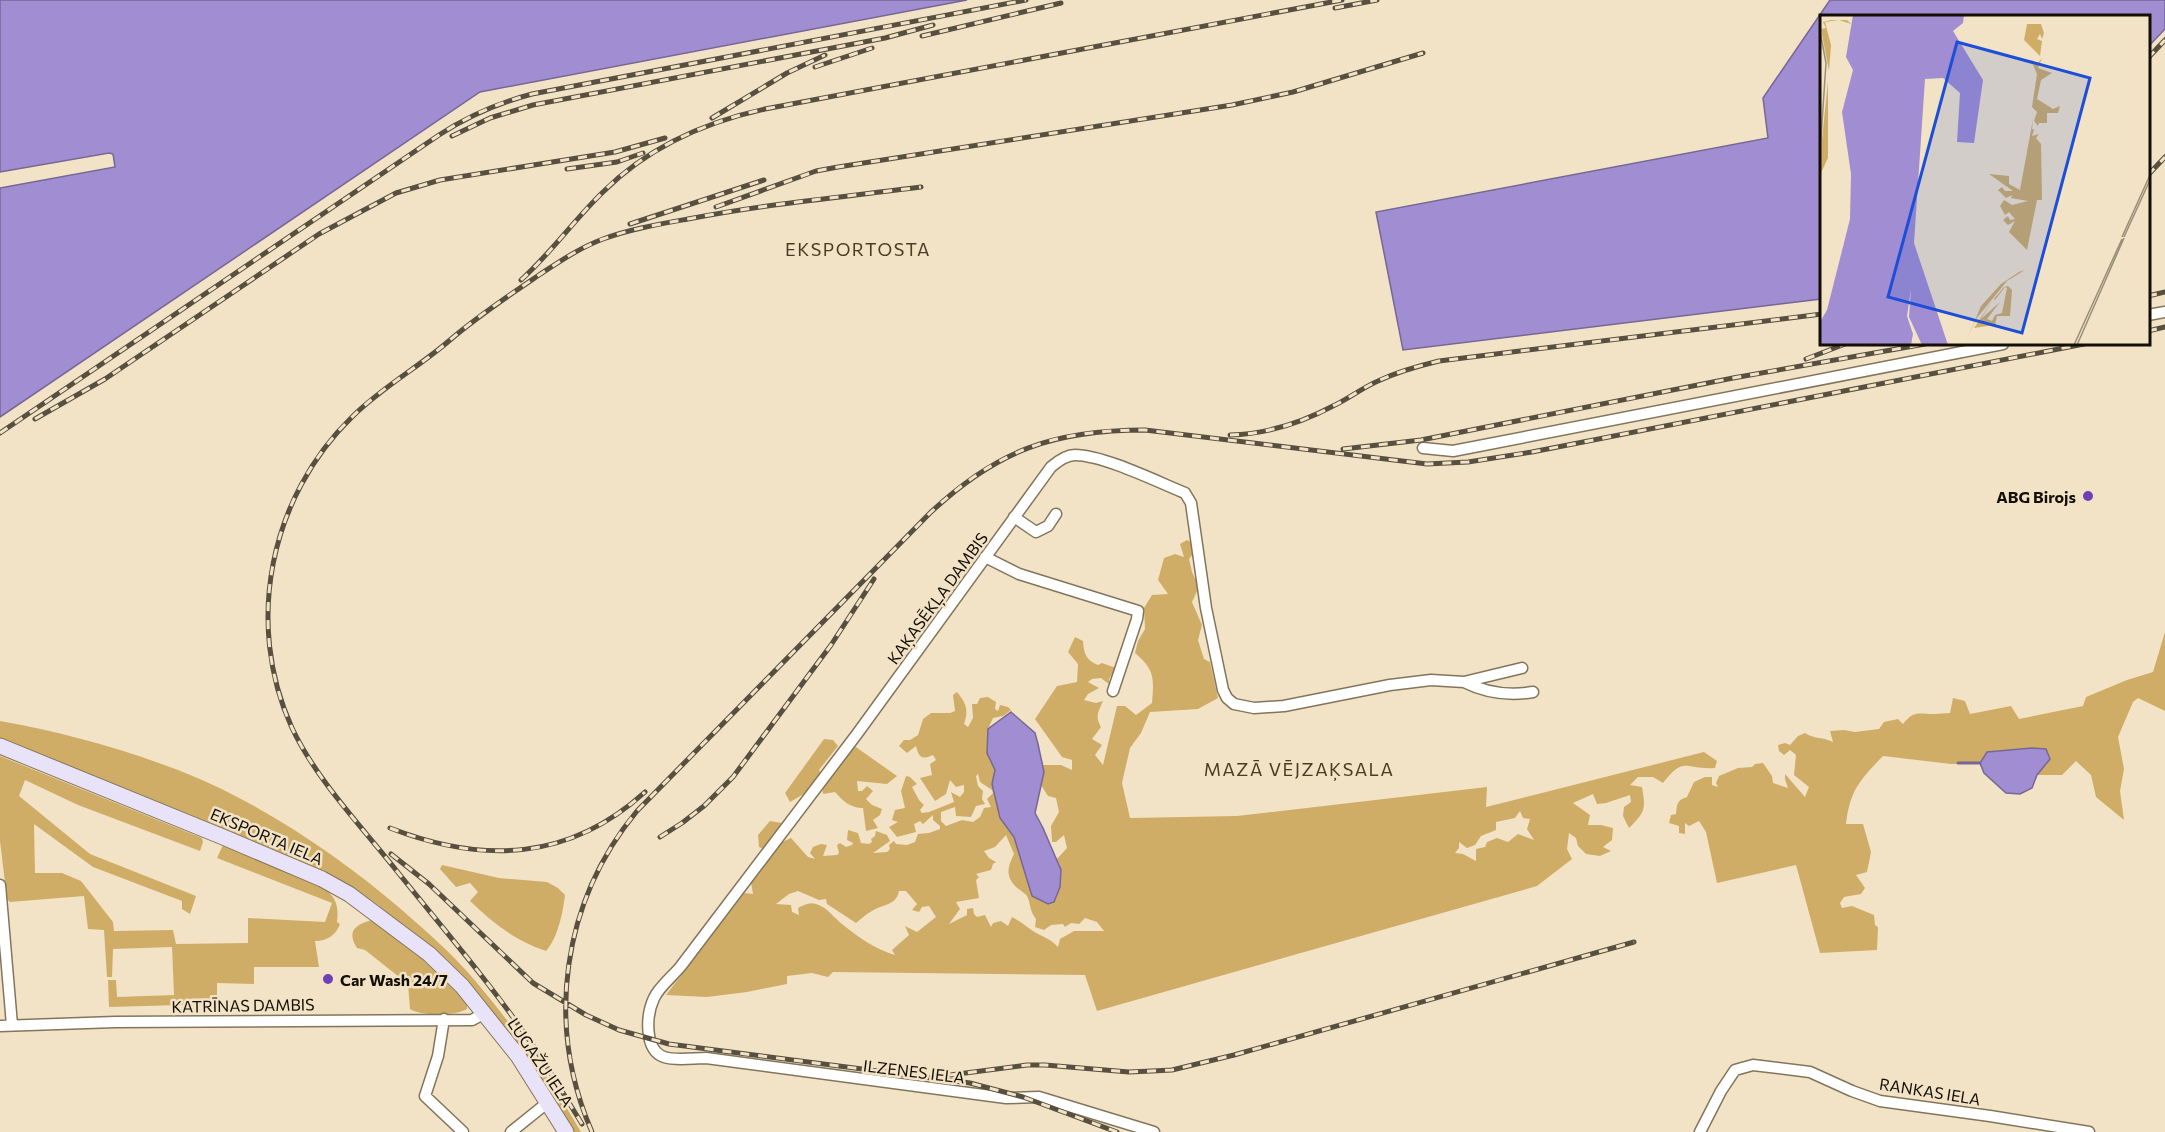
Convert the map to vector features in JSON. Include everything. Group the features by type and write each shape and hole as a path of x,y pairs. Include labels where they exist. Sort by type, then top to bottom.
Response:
{"street":[{"path":"2150,315 2165,312"},
{"path":"1424,448 1453,451 1998,345"},
{"name":"KAĶASĒKĻA DAMBIS","path":"665,1058 654,1052 649,1039 649,1015 654,997 681,966 836,762 1051,467 1063,458 1074,455 1095,458 1185,493 1191,503 1206,608 1223,690 1234,704 1254,708 1284,706 1390,685 1431,680 1464,682"},
{"path":"1014,517 1036,532 1048,526 1056,514"},
{"path":"985,557 1019,574 1138,611 1113,691"},
{"path":"1464,682 1522,668"},
{"path":"1464,682 1479,690 1517,695 1533,692"},
{"name":"EKSPORTA IELA","path":"0,747 223,837 335,886 390,923 429,954 462,986 485,1013"},
{"path":"0,885 12,1025"},
{"name":"KATRĪNAS DAMBIS","path":"0,1026 115,1022 472,1020 485,1013"},
{"name":"LUGAŽU IELA","path":"485,1013 518,1056 566,1132"},
{"path":"444,1019 438,1056 425,1096 463,1132"},
{"name":"ILZENES IELA","path":"665,1058 706,1058 1006,1098 1039,1097 1154,1132"},
{"name":"RANKAS IELA","path":"1700,1132 1721,1091 1735,1070 1753,1065 1810,1072 1880,1101 2089,1132"},
{"path":"511,1132 547,1103"}],"shaded area":[{"path":"0,0 967,0 480,92 0,417 0,188 115,167 113,154 109,153 0,172"},
{"path":"1830,0 2165,0 2165,29 2150,45 2150,15 1820,15 1820,299 1403,350 1376,212 1768,138 1763,98"},
{"path":"1187,540 1193,543 1194,553 1189,559 1199,587 1192,602 1202,625 1198,640 1204,659 1210,662 1218,698 1198,709 1150,712 1141,733 1130,748 1122,783 1130,818 1237,816 1487,787 1486,807 1704,752 1717,761 1715,768 1681,766 1663,783 1653,777 1638,777 1630,785 1642,787 1644,806 1641,814 1629,828 1623,816 1624,807 1631,802 1630,795 1597,804 1593,794 1573,803 1590,815 1588,825 1613,828 1612,840 1603,847 1611,851 1600,856 1586,854 1578,846 1576,838 1569,833 1567,849 1572,859 1537,886 1097,1011 1085,975 833,972 828,977 812,973 787,976 787,984 747,992 707,997 666,995 744,893 753,894 751,882 772,853 759,847 758,835 770,821 782,823 782,842 791,838 808,857 815,859 810,853 813,847 821,844 827,845 823,856 837,855 839,853 837,845 840,843 846,847 852,845 853,843 847,840 848,830 858,833 861,843 872,842 871,839 875,836 876,831 887,835 890,841 873,853 887,852 890,849 889,845 894,841 896,844 907,845 915,842 918,834 940,829 940,826 933,820 933,815 923,824 920,821 914,824 916,832 897,837 889,827 898,822 892,820 895,810 905,808 901,791 906,776 917,784 912,787 924,805 920,810 922,813 954,802 951,792 960,797 964,792 964,785 956,787 950,780 946,794 935,801 920,778 932,775 930,764 936,760 933,755 924,758 918,753 916,746 907,753 899,746 904,740 910,740 918,735 923,719 931,713 955,711 953,695 957,692 966,707 964,724 968,727 973,718 972,704 977,704 980,698 988,697 996,702 995,709 998,711 1000,705 1011,710 1003,716 993,718 988,729 987,753 995,769 1000,818 1014,837 1032,896 1039,899 1060,887 1061,870 1056,860 1067,848 1064,835 1056,842 1052,842 1051,826 1059,812 1056,798 1048,796 1041,785 1043,765 1061,765 1072,770 1072,760 1062,757 1035,719 1057,686 1077,682 1078,664 1068,652 1075,637 1083,641 1088,659 1098,665 1102,663 1116,668 1109,679 1110,685 1101,678 1088,682 1099,688 1088,694 1084,700 1096,703 1103,701 1098,714 1101,727 1092,739 1102,745 1095,755 1103,765 1117,706 1125,706 1136,715 1152,703 1152,675 1146,664 1135,653 1138,641 1145,629 1144,608 1152,595 1168,594 1158,580 1164,558 1175,554 1184,557 1180,544","holes":["978,774 980,782 992,790 993,793 987,799 991,807 984,808 980,817 973,822 962,820 946,826 941,821 941,812 955,807 956,816 971,817 976,806 985,804 982,799 983,791 978,786 976,776","1520,811 1523,818 1530,819 1527,829 1534,840 1518,834 1508,842 1497,838 1487,842 1485,847 1476,849 1476,861 1463,854 1455,853 1459,848 1459,842 1467,848 1475,845 1481,836 1496,830 1496,822 1515,818","1006,835 1014,854 1009,866 1010,878 1015,886 1027,896 1036,919 1035,927 1044,930 1051,925 1063,924 1065,927 1071,923 1079,924 1085,918 1097,922 1104,931 1074,931 1060,939 1058,947 1012,917 1008,926 1001,921 993,923 991,927 985,915 977,917 973,908 967,909 967,915 949,924 960,909 956,902 979,898 976,880 979,877 976,874 991,870 996,862 984,851 995,847","798,891 819,900 826,899 827,904 856,923 870,912 892,902 899,891 906,891 917,904 912,910 919,912 922,907 929,906 936,917 917,932 905,926 909,935 892,950 895,955 861,938 820,905 811,903 802,906 798,908 799,915 792,912 791,905 776,904 789,894"]},
{"path":"2165,632 2165,711 2138,698 2133,702 2118,737 2124,769 2120,791 2124,820 2096,797 2091,775 2076,761 2062,775 2037,775 2049,759 2011,750 1987,752 1980,763 1951,764 1883,756 1868,772 1853,794 1846,824 1863,824 1871,852 1867,872 1856,875 1865,888 1861,894 1844,897 1840,903 1842,908 1852,906 1874,915 1875,925 1878,927 1877,950 1820,953 1796,865 1717,883 1706,832 1699,821 1689,826 1685,823 1685,834 1679,833 1679,826 1669,823 1671,815 1676,814 1678,803 1687,797 1694,782 1705,777 1712,777 1712,785 1718,787 1716,783 1719,776 1738,768 1752,767 1755,764 1763,763 1772,776 1773,783 1788,788 1785,774 1805,797 1809,787 1794,775 1796,755 1790,750 1784,755 1779,751 1778,745 1785,743 1790,745 1798,736 1805,733 1833,742 1830,731 1855,732 1879,729 1884,722 1898,719 1903,724 1917,714 1950,713 1953,698 1965,701 1970,714 2011,706 2019,719 2083,706 2086,697 2153,672"},
{"path":"1011,712 1035,733 1044,772 1035,813 1061,870 1060,887 1054,902 1048,904 1032,896 1014,837 1000,818 992,784 995,770 987,753 988,729"},
{"path":"0,721 42,729 126,752 198,778 260,809 320,847 402,910 469,973 532,1055 581,1132 573,1132 525,1056 482,999 462,978 378,905 354,889 295,859 0,741"},
{"path":"824,739 833,740 838,746 819,770 822,776 815,779 815,783 808,787 809,791 790,802 785,793"},
{"path":"853,745 897,776 887,784 857,781 858,791 862,791 867,786 873,791 866,799 872,805 882,809 880,815 873,820 878,828 866,831 863,808 847,803 835,792 823,794 822,787"},
{"path":"2046,749 2050,759 2037,775 2032,788 2020,794 2006,793 1984,773 1980,763 1987,752"},
{"path":"0,756 202,838 200,851 78,805 25,780 19,796 90,854 196,896 190,914 182,909 182,901 93,867 34,824 35,873 62,873 81,881 113,922 114,931 173,930 176,944 248,943 248,918 325,922 332,903 217,858 223,845 323,888 334,898 337,907 337,922 340,924 330,937 315,941 319,967 254,967 254,984 217,983 217,1004 109,1007 108,980 116,980 117,997 174,995 172,947 113,949 112,977 107,977 104,930 88,929 84,896 10,902 7,899 0,841"},
{"path":"442,865 499,878 547,882 558,888 565,895 557,932 550,946 546,951 535,947 514,937 487,917 470,901 478,892 470,883 456,887 440,869"},
{"path":"372,920 428,961 467,1001 467,1009 455,1013 438,1014 422,1013 410,1009 408,984 365,950 357,948 354,942 352,937 354,929"}],"waterway":[{"path":"1958,763 1980,763"}],"railway":[{"path":"0,433 439,135 484,111 532,94 1026,0"},
{"path":"521,280 620,176 638,162 678,139 721,121 765,109 1342,0"},
{"path":"1335,8 1377,0"},
{"path":"922,36 1061,3"},
{"path":"452,136 490,118 533,105 885,38 933,25"},
{"path":"2150,56 2165,40"},
{"path":"815,67 872,48"},
{"path":"716,207 816,171 1232,105 1293,92 1423,53"},
{"path":"712,118 787,73 825,55"},
{"path":"35,419 105,379 319,234 396,193 440,180 615,152 665,138"},
{"path":"567,169 617,162 643,153"},
{"path":"2150,173 2165,157"},
{"path":"630,224 764,180"},
{"path":"582,1124 542,1058 512,1015 326,784 292,728 277,688 270,646 268,605 273,563 284,523 301,485 324,449 352,417 493,306 577,251 613,235 667,223 775,205 921,187"},
{"path":"2150,296 2165,292"},
{"path":"1230,435 1270,430 1296,422 1321,412 1385,378 1439,361 1820,314"},
{"path":"2150,331 2165,327"},
{"path":"1806,359 1842,345"},
{"path":"1343,449 1421,440 1733,378 1919,345"},
{"path":"592,1132 577,1091 569,1049 566,1007 569,965 577,924 592,884 612,846 637,811 930,513 979,473 1003,459 1028,448 1082,434 1145,430 1427,464 1468,462 1532,452 2079,345"},
{"path":"660,837 704,806 733,777 831,645 874,579"},
{"path":"390,828 425,840 458,847 492,851 524,849 555,843 586,832 616,815 645,792"},
{"path":"391,854 429,884 533,983 586,1015 619,1030 669,1044 970,1083 1023,1097 1117,1132"},
{"path":"950,1075 1027,1065 1129,1072 1172,1070 1234,1055 1634,942"}],"place":[{"name":"ABG Birojs","path":"2088,496"},
{"name":"Car Wash 24/7","path":"328,979"}],"district":[{"name":"EKSPORTOSTA","path":"858,249"},
{"name":"MAZĀ VĒJZAĶSALA","path":"1299,769"}]}
